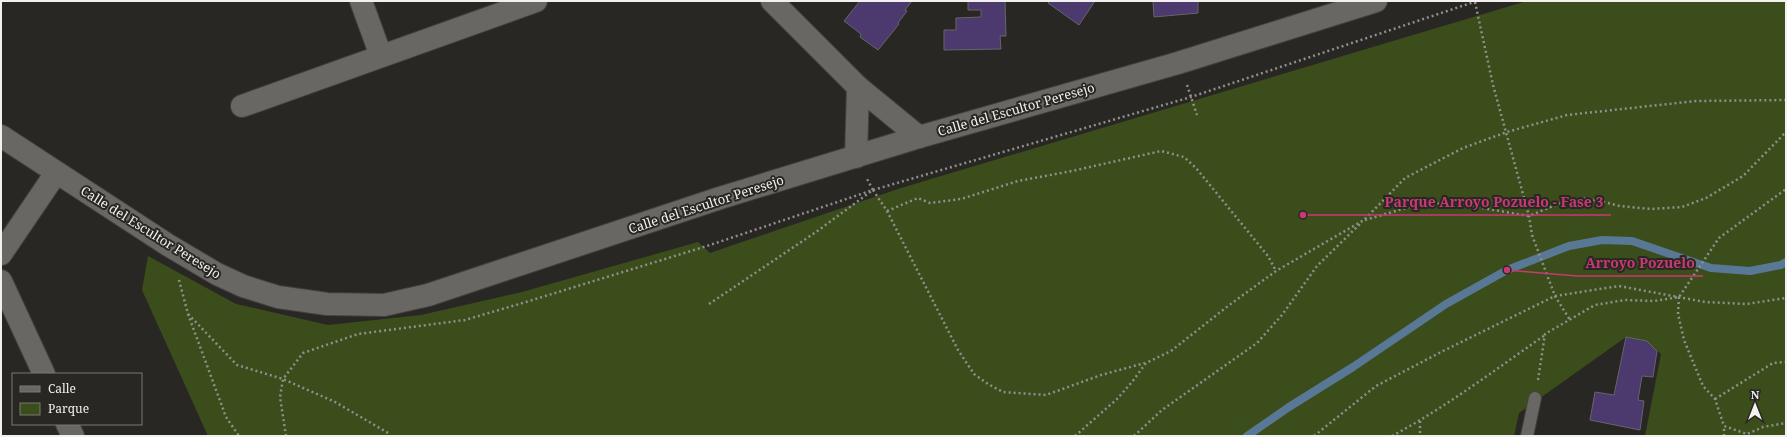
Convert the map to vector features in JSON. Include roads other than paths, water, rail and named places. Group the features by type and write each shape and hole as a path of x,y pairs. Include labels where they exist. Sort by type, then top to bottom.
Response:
{"street":[{"path":"360,1 381,56"},
{"path":"242,106 536,1"},
{"path":"772,1 858,87 919,137"},
{"name":"Calle del Escultor Peresejo","path":"1,136 168,245 217,274 243,286 278,297 327,304 384,305 428,295 720,198 919,137 1178,63 1376,1"},
{"path":"856,157 858,87"},
{"path":"1,254 56,173"},
{"path":"1,281 44,373"},
{"path":"68,425 73,436"}],"lane":[{"path":"1527,436 1535,398"}],"waterway":[{"path":"1247,436 1446,304 1507,270 1569,246 1602,240 1632,241 1711,268 1750,271 1781,265 1786,262"}],"place":[{"name":"Parque Arroyo Pozuelo - Fase 3","path":"1303,215"},
{"name":"Arroyo Pozuelo","path":"1507,270"}]}
